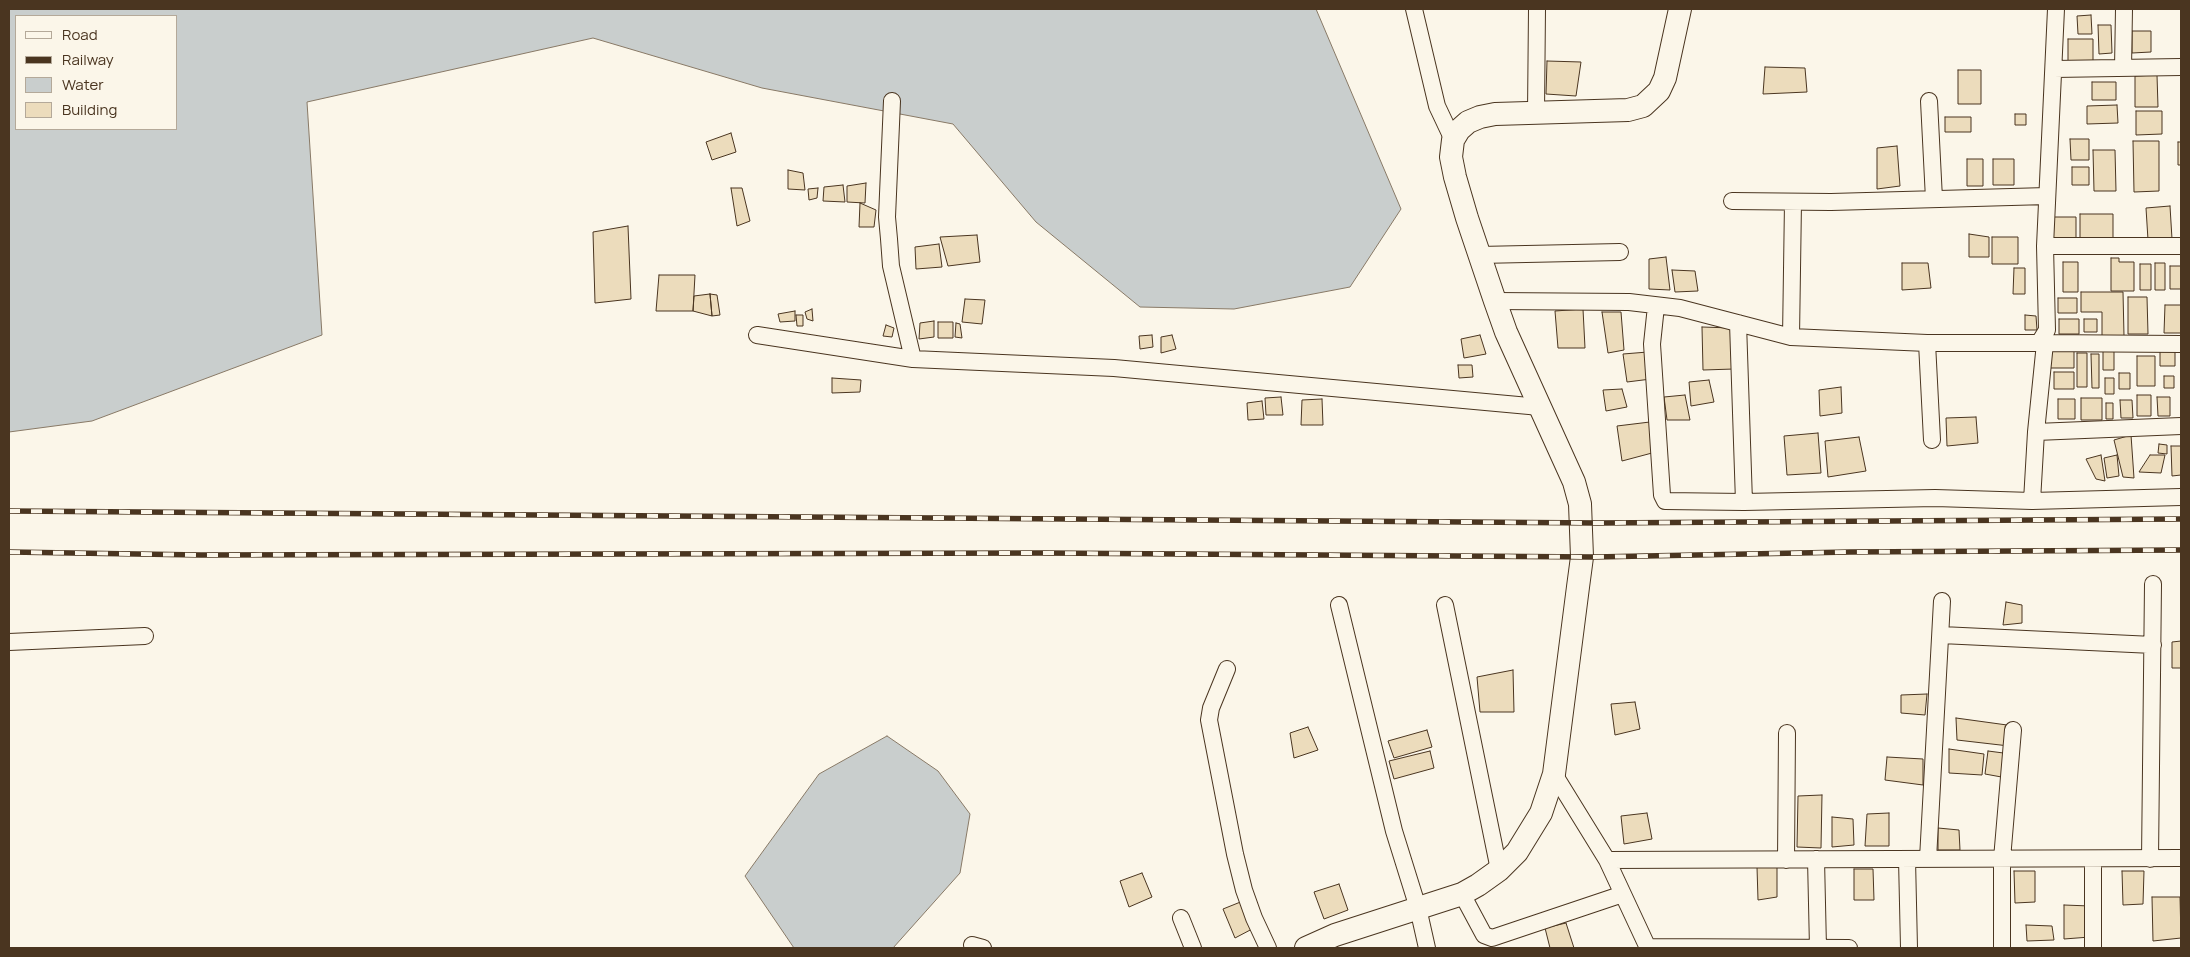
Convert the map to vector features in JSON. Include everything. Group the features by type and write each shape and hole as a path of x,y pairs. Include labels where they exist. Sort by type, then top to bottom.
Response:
{"main road":[{"path":"1306,948 1335,935 1462,894 1478,886 1499,870 1517,852 1540,813 1554,774 1582,557 1580,504 1574,482 1495,301 1455,177 1451,157 1453,140 1459,130 1480,117 1495,114 1628,110 1643,106 1659,91 1665,78 1680,9"}],"street":[{"path":"1414,9 1437,106 1453,140"},
{"path":"1536,112 1537,9"},
{"path":"2032,500 2042,343 2046,330 2045,246 2056,9"},
{"path":"2123,68 2124,9"},
{"path":"2054,69 2181,67"},
{"path":"892,101 888,231 891,266 913,360"},
{"path":"1929,101 1934,199"},
{"path":"1732,200 1793,202 2047,196"},
{"path":"1791,337 1793,202"},
{"path":"2045,246 2181,246"},
{"path":"1479,254 1620,252"},
{"path":"1495,301 1629,302 1680,308 1791,337 1927,343 2181,344"},
{"path":"1656,306 1652,344 1663,498 1668,502 1935,498 2032,500 2181,497"},
{"path":"1738,323 1744,502"},
{"path":"757,335 913,360 1114,368 1540,407"},
{"path":"1927,343 1932,440"},
{"path":"2036,432 2181,426"},
{"path":"2150,858 2153,584"},
{"path":"1928,859 1942,601"},
{"path":"1339,605 1394,831 1418,908 1427,948"},
{"path":"1445,605 1499,870"},
{"path":"1940,635 2153,646"},
{"path":"9,642 145,636"},
{"path":"1227,669 1211,708 1209,720 1242,881 1254,918 1268,948"},
{"path":"2002,948 2002,859 2013,730"},
{"path":"1786,860 1787,732"},
{"path":"1554,774 1607,860 1648,948 1849,948"},
{"path":"1607,860 2181,858"},
{"path":"1816,859 1818,948"},
{"path":"1907,859 1909,948"},
{"path":"2093,859 2093,948"},
{"path":"1462,894 1484,934 1492,938 1623,894"},
{"path":"1181,918 1194,948"}],"water":[{"path":"9,9 1316,9 1401,209 1350,287 1234,309 1140,307 1036,222 953,124 762,88 593,38 307,102 322,335 92,421 9,432"},
{"path":"887,736 938,771 970,814 960,873 893,948 794,948 745,876 819,774"}],"building":[{"path":"2091,15 2092,34 2078,34 2077,16"},
{"path":"2098,25 2111,25 2112,53 2099,54"},
{"path":"2132,31 2151,31 2151,52 2132,53"},
{"path":"2068,39 2093,39 2093,61 2068,62"},
{"path":"1547,61 1581,62 1576,96 1546,94"},
{"path":"1765,67 1805,68 1807,92 1763,94"},
{"path":"1958,70 1981,70 1981,104 1958,104"},
{"path":"2157,75 2158,107 2135,107 2135,76"},
{"path":"2092,82 2116,82 2116,100 2092,100"},
{"path":"2117,105 2118,123 2087,124 2087,106"},
{"path":"2136,111 2162,111 2162,134 2136,135"},
{"path":"2015,114 2026,114 2026,125 2015,125"},
{"path":"1945,117 1971,117 1971,132 1945,132"},
{"path":"731,133 736,152 712,160 706,142"},
{"path":"2070,139 2089,139 2089,160 2071,160"},
{"path":"2133,141 2159,141 2159,191 2134,192"},
{"path":"2178,142 2181,142 2181,165 2178,165"},
{"path":"1897,146 1900,186 1877,189 1877,148"},
{"path":"2093,150 2115,150 2116,191 2094,191"},
{"path":"1967,159 1983,159 1983,186 1967,186"},
{"path":"1993,159 2014,159 2014,185 1993,185"},
{"path":"2072,167 2089,167 2089,185 2072,185"},
{"path":"788,170 803,173 805,190 788,189"},
{"path":"866,183 865,203 847,202 847,186"},
{"path":"843,185 845,202 823,201 824,187"},
{"path":"731,188 742,188 750,221 737,226"},
{"path":"818,188 817,198 809,200 808,189"},
{"path":"860,203 876,210 874,227 859,227"},
{"path":"2170,206 2172,239 2148,240 2146,208"},
{"path":"2080,214 2113,214 2113,240 2080,240"},
{"path":"2052,217 2076,217 2076,240 2052,240"},
{"path":"628,226 631,299 595,303 593,232"},
{"path":"1969,234 1989,237 1989,257 1969,257"},
{"path":"977,235 980,262 948,266 940,237"},
{"path":"1992,237 2018,237 2018,264 1992,264"},
{"path":"939,244 942,267 916,269 915,247"},
{"path":"1666,257 1670,290 1649,289 1649,259"},
{"path":"2111,258 2119,258 2119,262 2134,262 2134,291 2111,291"},
{"path":"2063,262 2078,262 2078,292 2063,292"},
{"path":"1902,263 1928,263 1931,288 1902,290"},
{"path":"2155,263 2165,263 2165,290 2155,290"},
{"path":"2140,264 2151,264 2151,290 2140,290"},
{"path":"2170,266 2181,266 2181,289 2170,289"},
{"path":"2014,268 2025,268 2025,294 2013,294"},
{"path":"1672,270 1695,271 1698,291 1675,292"},
{"path":"659,275 695,275 693,311 656,311"},
{"path":"2081,292 2123,292 2124,336 2102,337 2102,312 2081,312"},
{"path":"710,294 717,295 720,315 712,316"},
{"path":"710,294 712,316 693,311 694,296"},
{"path":"2128,297 2147,297 2148,334 2128,334"},
{"path":"2058,298 2077,298 2077,313 2058,313"},
{"path":"965,299 985,300 982,324 962,322"},
{"path":"2165,305 2181,305 2181,333 2164,333"},
{"path":"812,309 813,321 807,319 805,312"},
{"path":"1583,309 1585,348 1558,348 1555,311"},
{"path":"795,311 795,321 780,322 778,314"},
{"path":"1602,312 1621,312 1624,350 1608,353"},
{"path":"796,315 803,315 803,326 797,326"},
{"path":"2025,315 2036,316 2037,330 2025,330"},
{"path":"2059,319 2079,319 2079,334 2059,334"},
{"path":"2084,319 2097,319 2097,332 2084,332"},
{"path":"934,321 934,337 919,339 920,323"},
{"path":"938,322 953,322 953,338 938,338"},
{"path":"956,323 960,324 962,338 955,337"},
{"path":"886,325 894,328 892,337 883,336"},
{"path":"1702,327 1732,328 1734,369 1703,370"},
{"path":"1152,335 1153,347 1140,349 1139,336"},
{"path":"1172,335 1176,349 1161,353 1161,337"},
{"path":"1480,335 1486,354 1464,358 1461,339"},
{"path":"2050,350 2074,350 2074,368 2050,368"},
{"path":"2160,350 2175,350 2175,366 2160,366"},
{"path":"2103,351 2114,351 2114,370 2103,370"},
{"path":"1648,352 1651,379 1627,382 1623,354"},
{"path":"2077,353 2087,353 2087,387 2077,387"},
{"path":"2091,354 2099,354 2099,388 2092,388"},
{"path":"2137,356 2155,356 2155,386 2137,386"},
{"path":"1458,365 1472,365 1473,377 1459,378"},
{"path":"2054,372 2074,372 2074,389 2054,389"},
{"path":"2119,373 2130,373 2130,389 2119,389"},
{"path":"2164,376 2174,376 2174,388 2164,388"},
{"path":"832,378 861,380 860,392 832,393"},
{"path":"2105,378 2114,378 2114,394 2105,394"},
{"path":"1709,380 1714,402 1691,406 1689,382"},
{"path":"1841,387 1842,413 1820,416 1819,390"},
{"path":"1622,389 1627,407 1606,411 1603,390"},
{"path":"1685,395 1690,420 1667,420 1664,397"},
{"path":"2137,395 2151,395 2151,416 2137,416"},
{"path":"1281,397 1283,415 1266,415 1265,398"},
{"path":"2157,397 2170,397 2170,416 2158,416"},
{"path":"2081,398 2102,398 2102,420 2081,420"},
{"path":"1322,399 1323,425 1301,425 1302,400"},
{"path":"2058,399 2075,399 2075,419 2058,419"},
{"path":"2120,400 2132,400 2133,418 2121,418"},
{"path":"1262,401 1264,419 1248,420 1247,403"},
{"path":"2106,403 2113,403 2113,419 2106,419"},
{"path":"1976,417 1978,443 1947,446 1946,418"},
{"path":"1650,422 1652,453 1622,461 1617,426"},
{"path":"1818,433 1821,473 1787,475 1784,436"},
{"path":"2131,435 2134,478 2123,477 2114,440"},
{"path":"1859,437 1866,471 1828,477 1825,441"},
{"path":"2159,444 2167,445 2167,454 2158,453"},
{"path":"2171,446 2181,446 2181,475 2172,476"},
{"path":"2101,455 2105,481 2096,479 2086,459"},
{"path":"2117,455 2119,476 2107,478 2104,458"},
{"path":"2150,455 2165,455 2161,473 2139,472"},
{"path":"2006,602 2022,605 2022,623 2003,625"},
{"path":"2181,641 2181,668 2172,668 2172,642"},
{"path":"1513,670 1514,712 1480,712 1477,677"},
{"path":"1927,694 1925,715 1901,713 1901,695"},
{"path":"1635,702 1640,729 1615,735 1611,704"},
{"path":"1956,718 2007,725 2009,746 1957,740"},
{"path":"1308,727 1318,750 1294,758 1290,733"},
{"path":"1427,730 1432,747 1394,758 1388,741"},
{"path":"1949,749 1984,754 1982,775 1949,773"},
{"path":"1430,751 1434,768 1394,779 1389,761"},
{"path":"1988,751 2011,754 2007,778 1985,774"},
{"path":"1887,757 1923,759 1923,785 1885,780"},
{"path":"1822,795 1821,848 1797,847 1798,796"},
{"path":"1647,813 1652,839 1624,844 1621,816"},
{"path":"1889,813 1889,846 1865,846 1867,814"},
{"path":"1832,817 1853,819 1854,845 1832,847"},
{"path":"1938,828 1959,830 1960,850 1938,850"},
{"path":"1777,866 1777,897 1758,900 1757,867"},
{"path":"1854,869 1873,869 1874,900 1854,900"},
{"path":"2014,871 2035,871 2035,902 2015,903"},
{"path":"2122,871 2144,871 2143,904 2123,905"},
{"path":"1142,873 1152,897 1129,907 1120,881"},
{"path":"1339,884 1348,910 1324,919 1314,892"},
{"path":"2152,897 2180,897 2181,938 2153,941"},
{"path":"1243,901 1254,928 1235,938 1223,909"},
{"path":"2064,905 2090,906 2090,937 2064,939"},
{"path":"1566,923 1574,948 1550,948 1545,928"},
{"path":"2026,925 2052,926 2054,940 2027,941"}],"railway":[{"path":"9,511 1598,523 2181,519"},
{"path":"9,552 201,555 1043,553 1594,557 1850,552 2181,550"}]}
